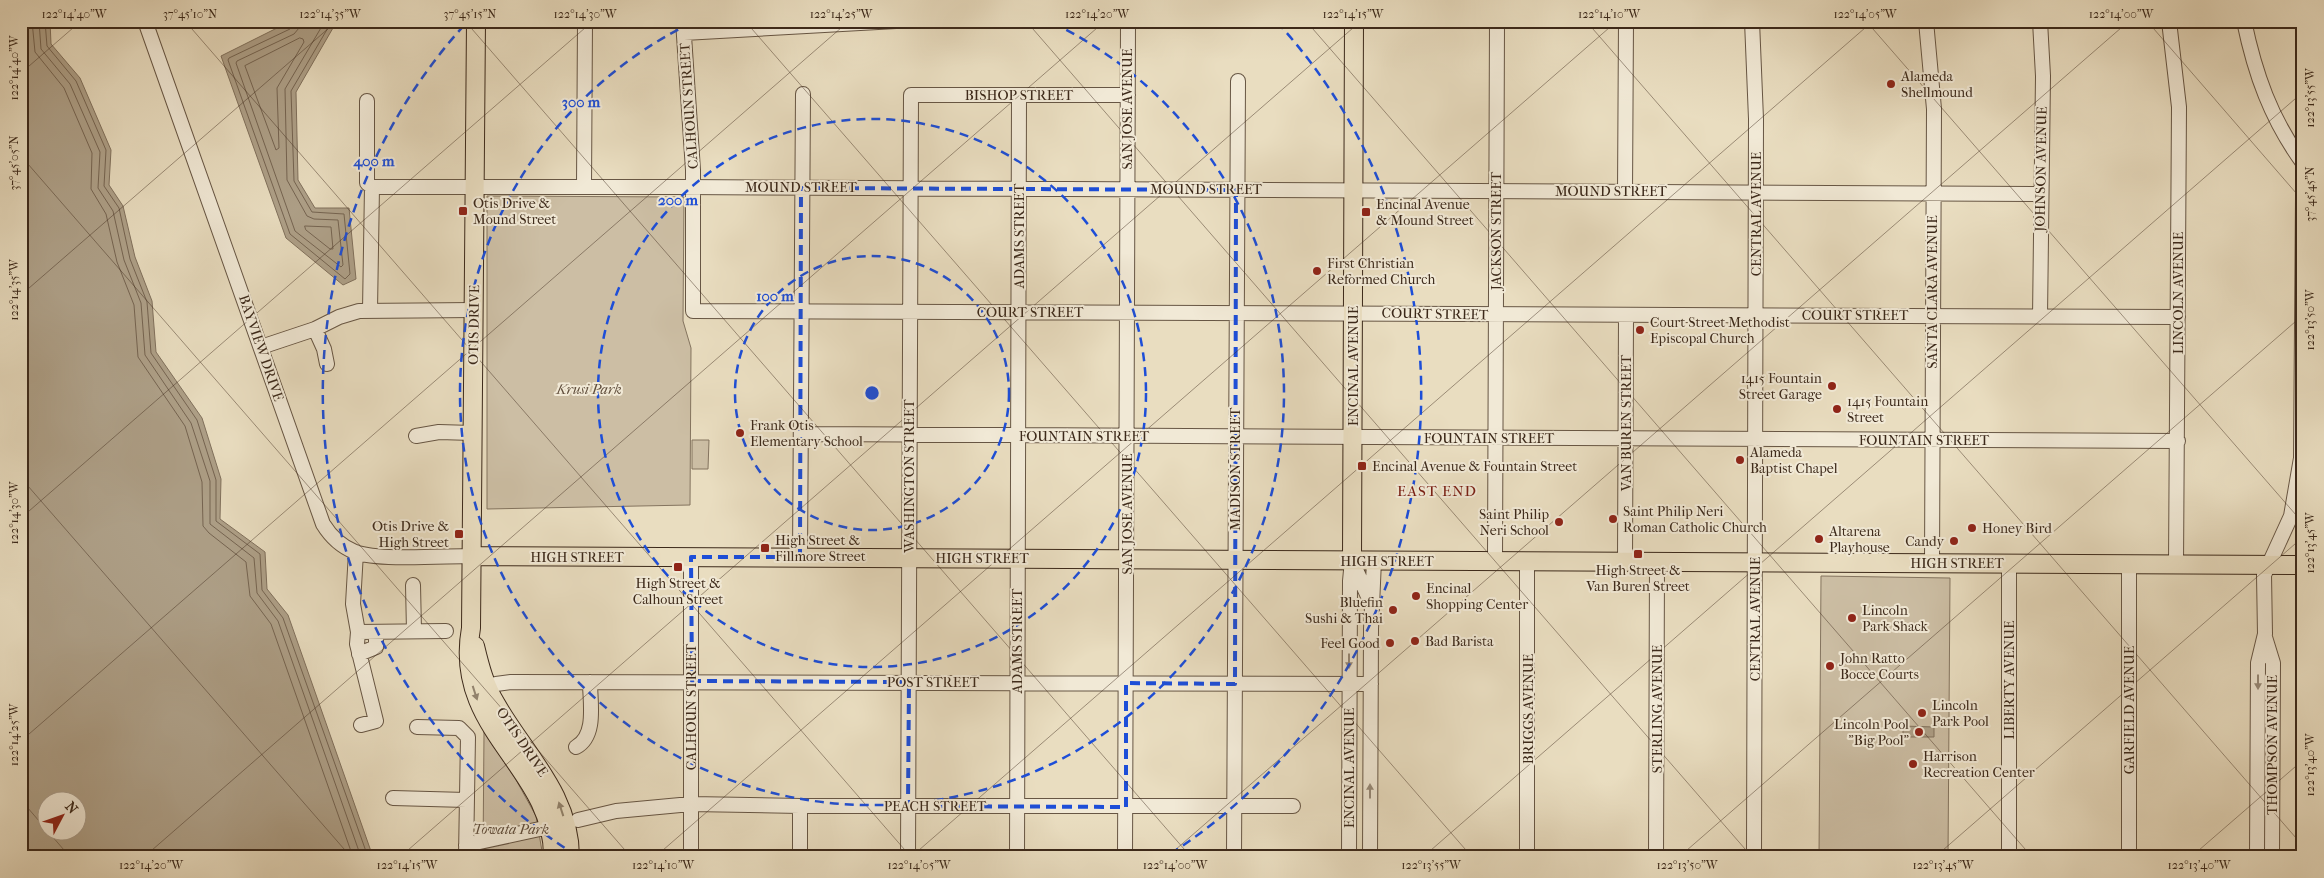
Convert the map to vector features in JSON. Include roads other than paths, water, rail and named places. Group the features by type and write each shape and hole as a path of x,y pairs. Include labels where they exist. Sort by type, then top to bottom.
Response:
{"main road":[{"name":"OTIS DRIVE","path":"476,21 472,556 471,628 468,645 468,668 479,706 538,798 549,827 553,857"},
{"name":"ENCINAL AVENUE","path":"1352,560 1354,21"},
{"name":"HIGH STREET","path":"472,556 2303,565"},
{"name":"OTIS DRIVE","path":"471,628 487,687 506,720 543,772 557,798 566,823 570,857"}],"street":[{"name":"BAYVIEW DRIVE","path":"145,21 323,524 332,537 356,552 379,556 472,556"},
{"path":"584,186 585,21"},
{"path":"684,27 896,21"},
{"name":"SAN JOSE AVENUE","path":"1125,857 1128,21"},
{"name":"JACKSON STREET","path":"1496,561 1497,21"},
{"path":"1625,192 1626,21"},
{"name":"CENTRAL AVENUE","path":"1752,21 1756,79 1754,857"},
{"name":"SANTA CLARA AVENUE","path":"1926,21 1934,109 1931,440 1932,563"},
{"name":"JOHNSON AVENUE","path":"2040,21 2043,61 2040,317"},
{"name":"LINCOLN AVENUE","path":"2169,21 2179,107 2176,564"},
{"path":"2244,21 2251,57 2261,89 2276,122 2303,163"},
{"name":"CALHOUN STREET","path":"684,27 693,187 693,311"},
{"name":"MADISON STREET","path":"1234,857 1238,81"},
{"path":"800,557 803,94"},
{"name":"BISHOP STREET","path":"911,94 1128,95"},
{"name":"WASHINGTON STREET","path":"908,857 911,94"},
{"name":"ADAMS STREET","path":"1017,857 1019,95"},
{"path":"367,101 368,183 372,187 370,310"},
{"name":"MOUND STREET","path":"372,187 1127,188 2040,194"},
{"name":"THOMPSON AVENUE","path":"2257,857 2258,663 2264,634 2264,577 2291,516 2302,458 2303,198"},
{"path":"261,347 316,329 344,315 370,310 474,310"},
{"name":"COURT STREET","path":"693,311 1236,312 2178,318"},
{"name":"VAN BUREN STREET","path":"1625,561 1626,315"},
{"path":"316,329 324,349 327,364"},
{"path":"416,436 440,432 472,433"},
{"name":"FOUNTAIN STREET","path":"801,434 2178,441"},
{"path":"356,552 353,604 358,632 357,644 376,721 361,725"},
{"name":"CALHOUN STREET","path":"691,557 691,857"},
{"name":"ENCINAL AVENUE","path":"1352,560 1372,604"},
{"name":"ENCINAL AVENUE","path":"1349,857 1349,684 1352,560"},
{"name":"ENCINAL AVENUE","path":"1370,857 1374,560"},
{"name":"BRIGGS AVENUE","path":"1527,561 1527,857"},
{"name":"STERLING AVENUE","path":"1656,857 1657,561"},
{"name":"LIBERTY AVENUE","path":"2009,857 2010,564"},
{"name":"GARFIELD AVENUE","path":"2129,564 2129,857"},
{"path":"413,585 414,631"},
{"path":"358,632 446,631"},
{"path":"359,654 376,647 376,633"},
{"name":"THOMPSON AVENUE","path":"2264,634 2272,664 2272,857"},
{"name":"POST STREET","path":"496,684 511,682 692,681 1371,684"},
{"path":"576,747 583,743 589,730 590,682"},
{"path":"417,728 459,728 468,737 466,851 549,827"},
{"path":"393,798 466,800"},
{"name":"PEACH STREET","path":"578,820 616,811 691,804 800,806 1293,806"},
{"path":"800,806 800,857"},
{"path":"1349,810 1370,810"}],"water":[{"path":"21,21 50,21 51,44 80,78 111,150 109,185 123,206 135,257 152,301 156,352 202,418 221,479 220,519 265,552 267,589 288,615 373,857 21,857"},
{"path":"291,21 337,21 296,92 298,180 315,208 349,208 356,279 343,285 286,238 221,56"},
{"name":"Lincoln Pool \"Big Pool\"","path":"1903,726 1934,727 1934,737 1903,737"}],"place":[{"name":"Alameda Shellmound","path":"1891,84"},
{"name":"Otis Drive & Mound Street","path":"463,211"},
{"name":"Encinal Avenue & Mound Street","path":"1366,212"},
{"name":"First Christian Reformed Church","path":"1317,271"},
{"name":"Court Street Methodist Episcopal Church","path":"1640,330"},
{"name":"1415 Fountain Street Garage","path":"1832,386"},
{"name":"1415 Fountain Street","path":"1837,409"},
{"name":"Frank Otis Elementary School","path":"740,433"},
{"name":"Alameda Baptist Chapel","path":"1740,460"},
{"name":"Encinal Avenue & Fountain Street","path":"1362,466"},
{"name":"Saint Philip Neri Roman Catholic Church","path":"1613,519"},
{"name":"Saint Philip Neri School","path":"1559,522"},
{"name":"Honey Bird","path":"1972,528"},
{"name":"Otis Drive & High Street","path":"459,534"},
{"name":"Altarena Playhouse","path":"1819,539"},
{"name":"Candy","path":"1954,541"},
{"name":"High Street & Fillmore Street","path":"765,548"},
{"name":"High Street & Van Buren Street","path":"1638,554"},
{"name":"High Street & Calhoun Street","path":"678,567"},
{"name":"Encinal Shopping Center","path":"1416,596"},
{"name":"Bluefin Sushi & Thai","path":"1393,610"},
{"name":"Lincoln Park Shack","path":"1852,618"},
{"name":"Bad Barista","path":"1415,641"},
{"name":"Feel Good","path":"1390,643"},
{"name":"John Ratto Bocce Courts","path":"1830,666"},
{"name":"Lincoln Park Pool","path":"1922,713"},
{"name":"Lincoln Pool \"Big Pool\"","path":"1919,732"},
{"name":"Harrison Recreation Center","path":"1913,764"}],"district":[{"name":"EAST END","path":"1437,491"}],"park label":[{"name":"Krusi Park","path":"589,389"},
{"name":"Towata Park","path":"511,829"}]}
